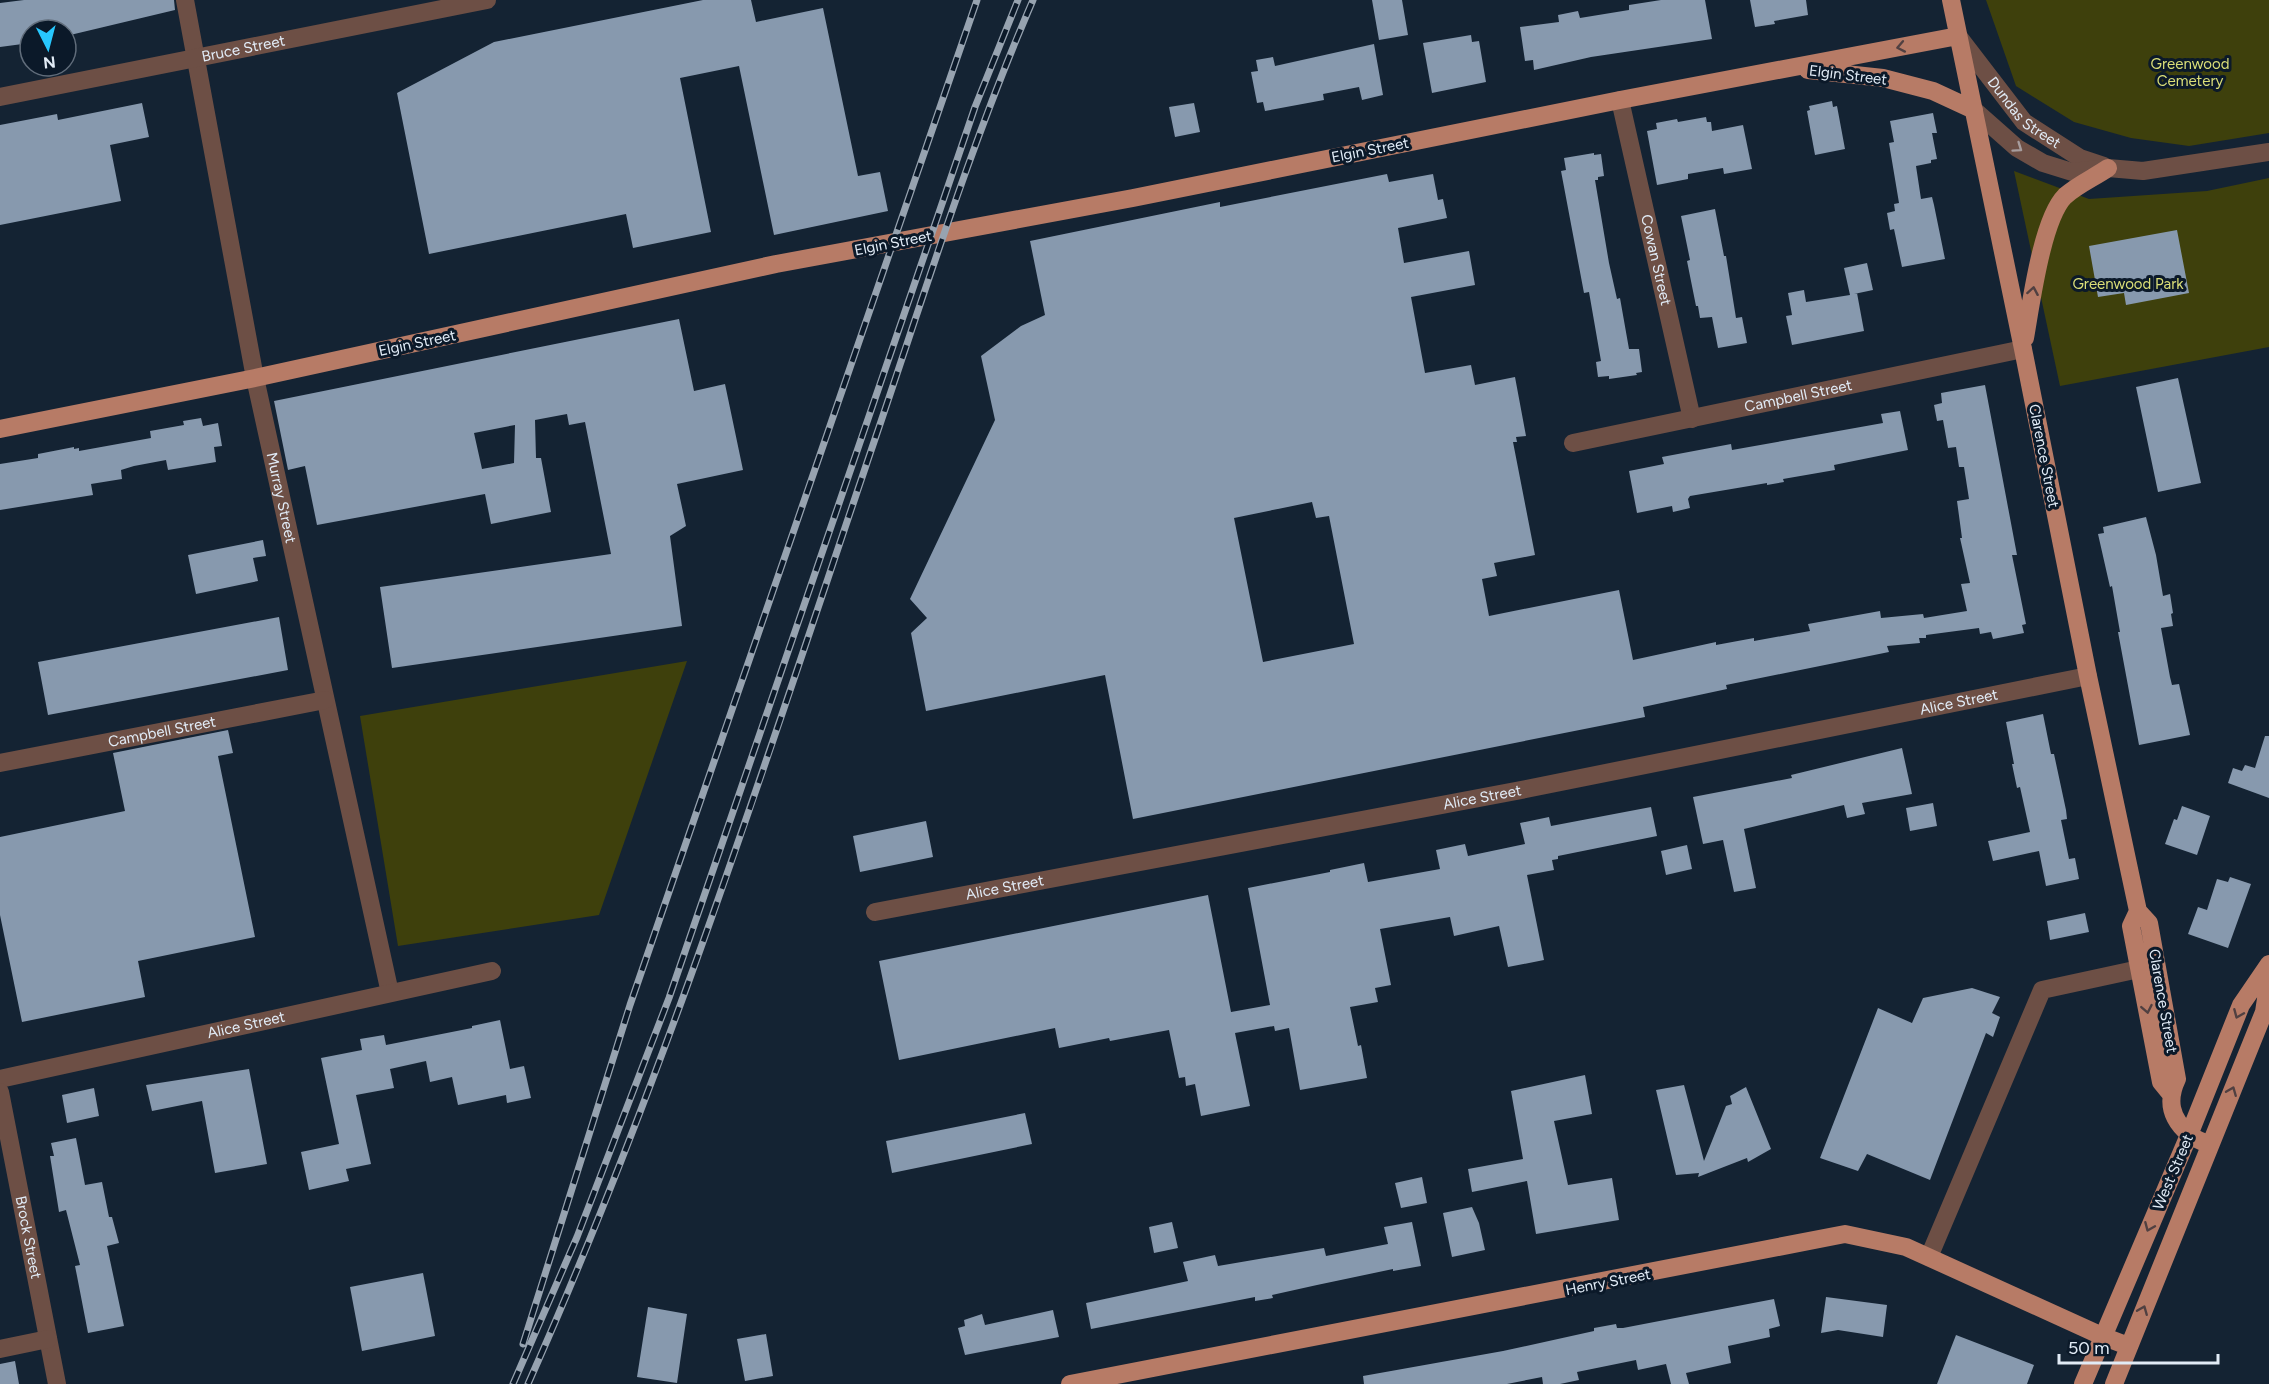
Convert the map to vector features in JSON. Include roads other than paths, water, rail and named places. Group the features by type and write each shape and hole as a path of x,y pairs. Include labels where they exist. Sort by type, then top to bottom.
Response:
{"main road":[{"name":"Clarence Street","path":"1951,0 2138,911 2149,923 2177,1079 2170,1093 2172,1112 2189,1135 2210,1145"},
{"name":"Elgin Street","path":"0,429 255,378 776,264 1133,198 1620,100 1958,36"},
{"name":"Elgin Street","path":"1788,68 1883,78 1933,91 1974,110"},
{"path":"2023,349 2036,276 2054,211 2066,195 2108,168"},
{"name":"Clarence Street","path":"2138,911 2131,926 2161,1082 2170,1093"},
{"name":"West Street","path":"2082,1384 2189,1135 2241,1005 2269,964"},
{"name":"West Street","path":"2114,1384 2266,1013 2269,979"},
{"name":"Henry Street","path":"1070,1384 1845,1234 1906,1247 2128,1347"}],"street":[{"name":"Murray Street","path":"185,0 255,378 390,993"},
{"name":"Bruce Street","path":"0,98 487,0"},
{"name":"Dundas Street","path":"1958,36 2024,122 2080,158 2108,168"},
{"name":"Cowan Street","path":"1620,100 1692,419"},
{"name":"Dundas Street","path":"1974,110 2017,148 2043,163 2072,171 2108,168 2143,171 2269,152"},
{"name":"Campbell Street","path":"1573,443 2023,349"},
{"name":"Alice Street","path":"875,912 1526,789 2088,676"},
{"name":"Campbell Street","path":"0,763 325,700"},
{"path":"1929,1257 2042,990 2139,969"},
{"name":"Alice Street","path":"0,1079 492,971"},
{"name":"Brock Street","path":"0,1092 57,1384"},
{"path":"0,1349 48,1339"}],"railway":[{"path":"523,1344 630,1005 977,0"},
{"path":"513,1384 577,1237 669,998 975,107 1018,0"},
{"path":"528,1384 578,1268 670,1034 754,797 950,218 989,108 1033,0"}],"park label":[{"name":"Greenwood Cemetery","path":"2190,72"},
{"name":"Greenwood Park","path":"2128,284"}]}
